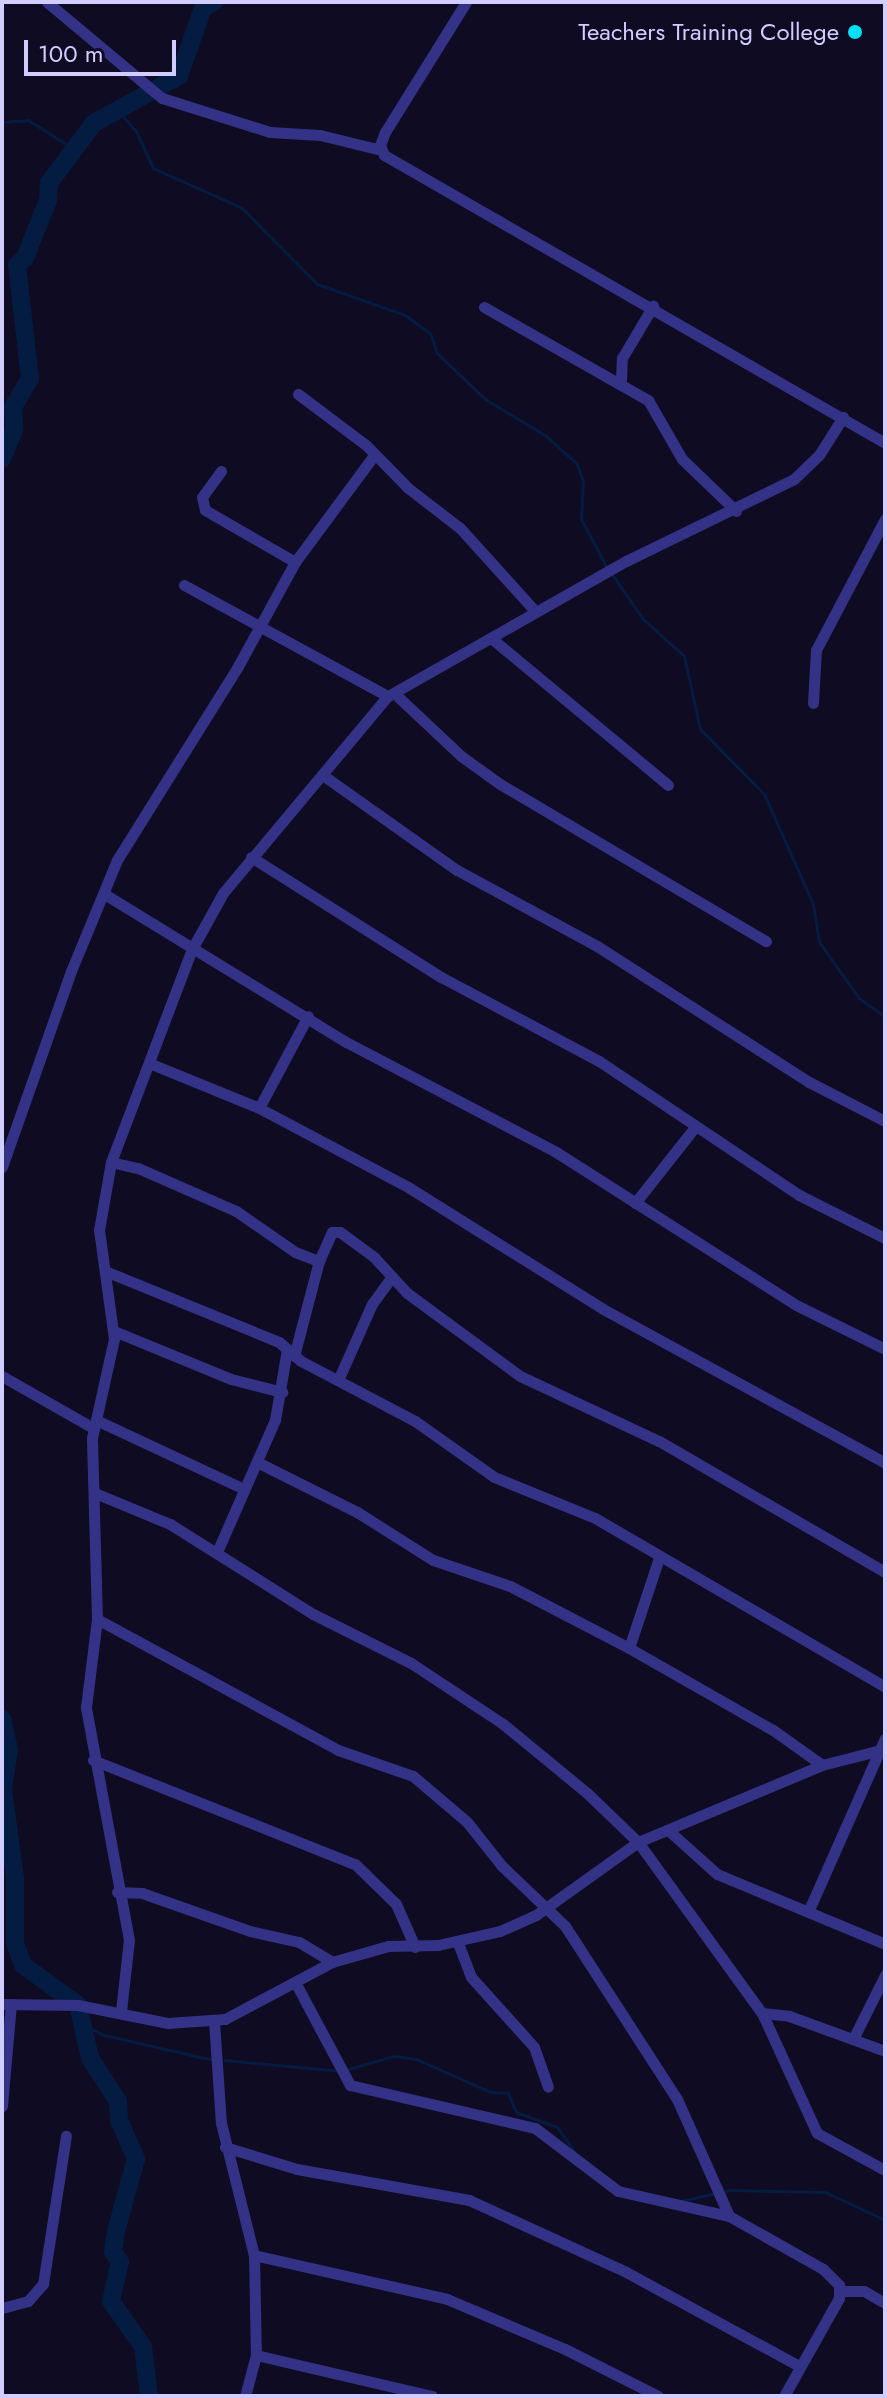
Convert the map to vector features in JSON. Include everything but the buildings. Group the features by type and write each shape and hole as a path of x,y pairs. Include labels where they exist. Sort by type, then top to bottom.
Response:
{"street":[{"path":"47,2 162,98 270,132 320,135 381,150 885,443"},
{"path":"381,150 385,132 466,2"},
{"path":"621,381 622,358 653,306"},
{"path":"484,307 621,381 658,409 682,459 736,511"},
{"path":"298,394 375,454 460,528 534,610"},
{"path":"121,2011 131,1956 93,1760 86,1707 97,1619 94,1424 113,1355 114,1331 99,1230 111,1162 192,949 223,893 251,857 324,776 391,694 534,610 663,542 736,511 808,469 843,417"},
{"path":"2,1167 71,971 106,895 117,860 261,627 295,562 375,454"},
{"path":"221,471 202,497 205,510 295,562"},
{"path":"813,703 816,650 885,519"},
{"path":"184,585 391,694 438,736 500,784 766,941"},
{"path":"491,638 668,785"},
{"path":"324,776 457,870 597,946 809,1082 885,1121"},
{"path":"251,857 441,977 599,1061 799,1195 885,1238"},
{"path":"106,895 358,1048 535,1140 796,1305 885,1349"},
{"path":"259,1108 308,1016"},
{"path":"149,1063 259,1108 408,1187 603,1309 885,1463"},
{"path":"635,1203 695,1127"},
{"path":"111,1162 138,1168 236,1211 295,1252 319,1261"},
{"path":"217,1552 244,1489 259,1463 319,1261 336,1230 426,1308 520,1376 659,1441 885,1572"},
{"path":"105,1271 290,1352 339,1378 415,1421 494,1477 595,1518 885,1687"},
{"path":"339,1378 372,1304 392,1276"},
{"path":"114,1331 231,1379 282,1392"},
{"path":"2,1376 94,1424 244,1489"},
{"path":"259,1463 357,1512 433,1560 510,1586 629,1648 764,1725 822,1765"},
{"path":"95,1493 170,1524 313,1614 411,1663 486,1711 587,1793 638,1842 762,2013 817,2133 885,2170"},
{"path":"629,1648 659,1558"},
{"path":"97,1619 338,1750 413,1776 467,1822 502,1866 547,1907 580,1945 654,2057 729,2216"},
{"path":"808,1912 885,1738"},
{"path":"2,2106 6,2004 121,2011 168,2023 214,2021 247,2010 332,1962 388,1946 458,1943 500,1931 547,1907 638,1842 822,1765 882,1749"},
{"path":"93,1760 355,1864 396,1904 415,1947"},
{"path":"668,1830 717,1874 885,1944"},
{"path":"117,1892 142,1893 250,1931 299,1942 332,1962"},
{"path":"458,1943 471,1977 534,2047 548,2087"},
{"path":"853,2039 885,1975"},
{"path":"295,1982 350,2085 535,2128 608,2187 729,2216 823,2269 841,2291"},
{"path":"762,2013 789,2016 885,2051"},
{"path":"214,2021 225,2147 254,2255 256,2355 245,2396"},
{"path":"2,2308 28,2301 43,2284 66,2136"},
{"path":"225,2147 297,2169 469,2200 626,2272 799,2366"},
{"path":"254,2255 447,2299 658,2396"},
{"path":"784,2396 841,2291"},
{"path":"841,2291 864,2291 885,2303"},
{"path":"256,2355 432,2396"}],"waterway":[{"path":"2,459 14,430 13,407 30,379 17,265 25,258 48,200 49,183 94,123 179,76 203,8 214,2"},
{"path":"116,109 136,131 153,168 242,208 317,284 405,315 430,333 437,353 485,399 546,436 577,464 583,481 581,519 607,568"},
{"path":"2,122 28,120 74,149"},
{"path":"611,573 643,619 684,656 700,729 764,794 813,904 819,942 859,998 885,1017"},
{"path":"2,1719 9,1749 3,1789 15,1878 15,1943 23,1965 78,2005 90,2058 118,2101 119,2120 136,2159 116,2231 113,2252 120,2262 111,2301 143,2347 149,2396"},
{"path":"80,2023 104,2035 213,2060"},
{"path":"348,2069 394,2056 416,2059 490,2092 508,2093 516,2112 557,2127 575,2153"},
{"path":"225,2060 340,2071"},
{"path":"681,2201 730,2190 825,2192 885,2220"}],"place":[{"name":"Teachers Training College","path":"855,32"}]}
